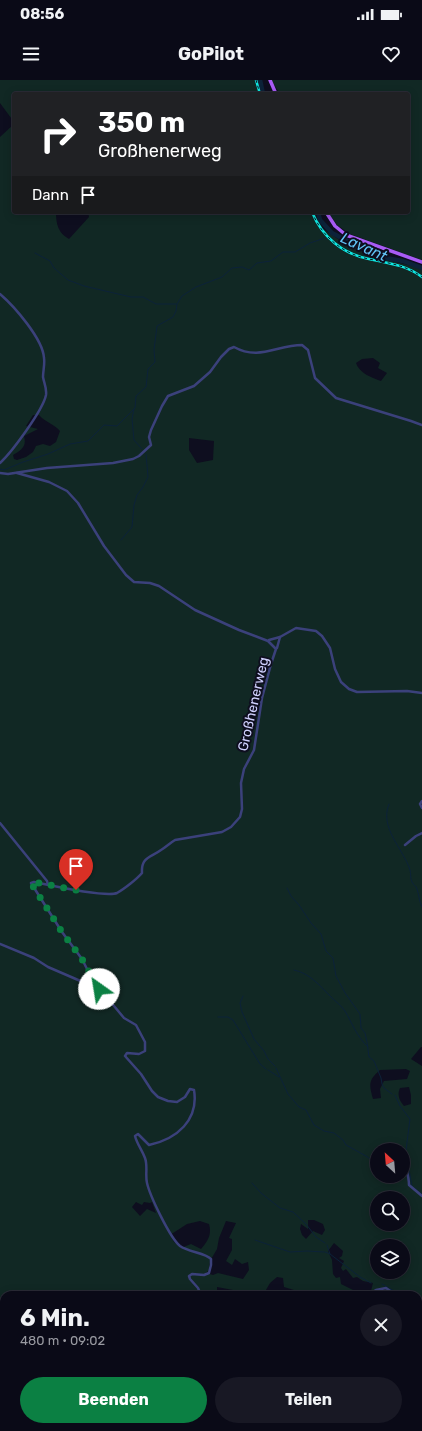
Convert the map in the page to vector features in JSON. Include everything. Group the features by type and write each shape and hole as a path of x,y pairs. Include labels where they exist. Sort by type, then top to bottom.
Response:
{"main road":[{"path":"270,80 275,92"},
{"path":"327,214 335,226 346,235 422,262"}],"street":[{"path":"0,294 10,302 22,316 41,347 45,357 43,377 46,390 42,405 9,454 0,463"},
{"path":"0,473 17,473 48,468 113,463 133,459 139,456 151,445 149,437 151,430 168,396 194,386 210,372 220,357 229,349 234,347 241,351 259,354 292,345 302,345 308,350 315,378 336,398 422,425"},
{"name":"Großhenerweg","path":"17,473 49,482 67,491 78,503 104,546 117,564 126,576 134,582 150,583 159,586 195,610 239,630 268,641 276,649 262,698 254,750 244,769 242,783 242,809 240,817 231,827 222,832 175,840 160,851 145,859 141,866 142,873 138,878 117,893 105,894 32,882 31,885 82,959 100,989"},
{"path":"268,641 280,637 296,628 320,633 330,648 335,669 341,682 349,689 357,692 407,691 422,693"},
{"path":"276,649 280,637"},
{"path":"422,801 420,804 422,808"},
{"path":"0,823 47,881 48,885"},
{"path":"406,845 422,833"},
{"path":"0,944 34,958 48,967 100,989 124,1018 136,1024 144,1039 146,1045 145,1051 138,1054 127,1053 126,1056 158,1097 174,1102 183,1099 191,1088 194,1090 194,1110 188,1121 179,1132 162,1141 149,1144 138,1134 135,1136 136,1142 145,1159 146,1180 150,1193 173,1238 180,1246 187,1250 206,1255 211,1259 209,1273 204,1275 192,1274 189,1276 199,1291"},
{"path":"409,1183 409,1185 422,1196"},
{"path":"374,1291 386,1288 390,1291"}],"green space":[{"path":"0,80 258,80 261,92 12,92 12,119 0,103"},
{"path":"271,80 422,80 422,260 350,234 337,225 329,214 410,214 410,92 279,92"},
{"path":"12,126 12,214 56,214 58,228 65,237 69,239 89,217 88,214 316,214 323,229 344,243 358,247 375,257 416,267 422,270 422,1047 411,1059 422,1066 422,1291 371,1291 373,1283 363,1281 357,1277 353,1278 346,1269 343,1271 341,1268 344,1261 339,1258 342,1256 343,1251 334,1243 328,1251 332,1260 333,1274 336,1278 340,1277 341,1284 355,1291 294,1291 284,1287 283,1278 277,1277 270,1283 265,1291 235,1291 217,1287 217,1291 0,1291 0,137","holes":["373,358 380,363 378,368 387,373 381,381 370,377 360,370 356,363 362,359","33,415 39,415 60,431 56,442 50,446 43,444 36,446 33,452 26,457 17,460 14,459 13,455 24,446 24,436 38,429 26,426","189,438 214,441 213,460 197,463 189,450","406,1069 410,1071 407,1079 384,1081 380,1089 381,1098 373,1099 370,1083 373,1077 380,1070","409,1087 411,1104 404,1106 400,1100 400,1088","136,1202 142,1205 144,1202 152,1202 156,1213 147,1209 140,1216 132,1207","308,1220 314,1220 323,1224 325,1230 322,1235 313,1231 306,1239 302,1235 300,1229 301,1224 308,1229","200,1221 209,1224 209,1237 201,1249 191,1244 181,1248 174,1242 170,1235 187,1224","226,1221 236,1223 229,1238 232,1239 232,1250 226,1261 232,1265 235,1259 242,1264 248,1262 249,1270 243,1279 218,1273 213,1275 206,1273 209,1270 210,1261 217,1249 219,1238"]}],"waterway":[{"name":"Lavant","path":"260,80 263,92"},
{"name":"Lavant","path":"318,214 320,220 332,233 379,257 403,261 422,268"},
{"path":"0,469 4,470 48,454 70,444 88,441 104,425 117,426 135,408 136,396 146,387 148,369 155,362 154,350 157,326 173,317 177,304 182,296 196,287 222,277 232,268 242,267 249,270 257,263 271,261 283,252 295,252 310,243 325,238"},
{"path":"35,253 50,261 54,268 68,280 84,286 131,297 143,297 156,304 176,304"},
{"path":"134,409 132,419 134,440 142,449"},
{"path":"121,540 132,527 134,505 137,495 148,477 146,454"},
{"path":"389,804 387,813 389,830 407,862 411,880 417,888 422,907"},
{"path":"287,888 291,896 321,934 326,951 333,958 336,976 345,993 360,1014 361,1028 365,1033 369,1057 374,1061 384,1088 392,1094"},
{"path":"294,970 310,977 342,1007 358,1034 368,1047"},
{"path":"243,996 240,1003 242,1012 254,1039 264,1051 268,1059 275,1066"},
{"path":"218,1017 228,1017 233,1020 260,1064 266,1069"},
{"path":"276,1068 288,1094 299,1107 306,1110 314,1125 324,1131 334,1133 343,1140 346,1145 370,1159"},
{"path":"268,1070 279,1077"},
{"path":"395,1095 400,1106 410,1119 407,1143"},
{"path":"410,1175 412,1186 422,1194"},
{"path":"252,1183 261,1193 280,1208 293,1212 306,1224 316,1237 325,1243"},
{"path":"255,1240 290,1252 324,1252"},
{"path":"327,1245 330,1254 360,1277 371,1283"},
{"path":"325,1252 330,1254"},
{"path":"382,1284 394,1291"}],"railway":[{"path":"256,80 259,92"},
{"path":"313,214 321,229 342,249 359,257 403,267 422,277"}],"route":[{"path":"76,890 34,882 31,883 62,932 82,959 99,989"}]}
